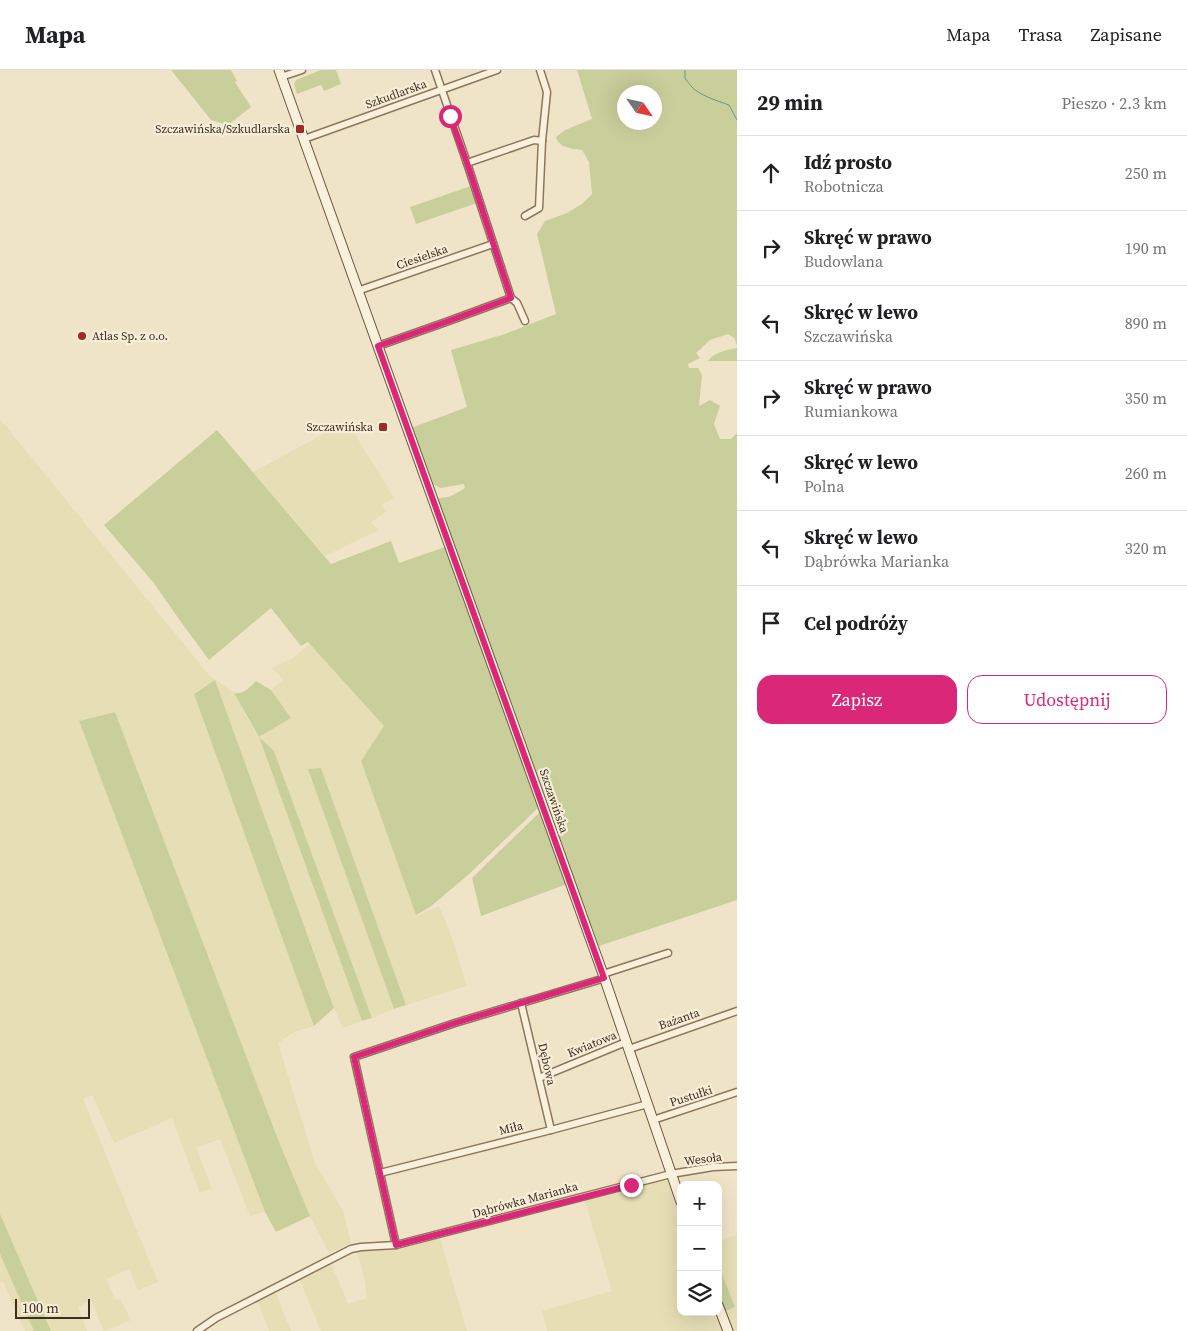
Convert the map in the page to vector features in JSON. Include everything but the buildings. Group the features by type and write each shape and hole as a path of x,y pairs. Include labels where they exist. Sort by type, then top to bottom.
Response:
{"street":[{"path":"280,74 302,70"},
{"path":"434,70 467,163 511,298 517,303 525,321"},
{"name":"Szkudlarska","path":"304,140 496,70"},
{"path":"525,216 539,208 542,141 547,92 540,70"},
{"name":"Szczawińska","path":"280,74 604,976 671,1174"},
{"path":"467,163 534,140 542,141"},
{"name":"Ciesielska","path":"358,292 381,282 494,244"},
{"path":"378,346 511,298"},
{"path":"396,1245 354,1057 604,976 668,953"},
{"name":"Dębowa","path":"521,1003 551,1130"},
{"name":"Bażanta","path":"628,1045 737,1011"},
{"name":"Kwiatowa","path":"539,1078 628,1045"},
{"name":"Pustułki","path":"653,1120 737,1092"},
{"name":"Miła","path":"380,1172 648,1104"},
{"name":"Wesoła","path":"671,1174 713,1166 737,1166"},
{"path":"671,1174 677,1191"},
{"name":"Dąbrówka Marianka","path":"197,1331 216,1318 346,1251 356,1248 396,1245 671,1174"},
{"path":"722,1315 728,1331"}],"shaded area":[{"path":"0,419 209,675 234,693 258,737 291,718 271,690 283,680 272,668 293,658 310,644 385,727 361,761 417,916 439,906 451,935 467,986 406,1005 321,768 308,769 394,1009 372,1018 274,752 259,738 362,1021 342,1028 215,680 194,693 314,1026 294,1032 278,1043 315,1163 343,1211 351,1243 329,1253 310,1216 279,1142 115,712 79,721 265,1212 250,1216 220,1139 196,1148 212,1188 200,1193 172,1118 114,1143 92,1095 83,1099 158,1282 138,1290 129,1269 106,1279 116,1300 120,1299 131,1320 106,1331 104,1331 91,1300 78,1307 87,1331 51,1331 0,1214"},
{"path":"347,421 394,498 381,505 386,512 371,522 378,530 325,556 253,472"},
{"path":"663,1180 667,1181 677,1202 677,1316 719,1316 725,1331 547,1331 542,1311 612,1291 585,1201"},
{"path":"737,1234 737,1331 733,1331 726,1311 735,1307 722,1274 722,1241"},
{"path":"440,1238 467,1331 321,1331 300,1280 331,1264 348,1304 367,1298 357,1251 383,1250"},
{"path":"0,1254 34,1331 25,1331 3,1282 0,1283"},
{"path":"276,1294 291,1331 269,1331 258,1302"}],"green space":[{"path":"171,70 231,70 237,81 235,82 251,107 228,125 211,120"},
{"path":"321,70 336,70 341,84 324,91 321,85 297,94 294,84 296,80"},
{"path":"577,70 737,70 737,345 734,338 728,334 710,340 696,353 700,358 688,364 689,368 698,368 702,375 699,406 710,400 720,406 714,424 720,439 731,439 737,433 737,900 599,946 496,667 438,498 455,494 465,488 464,484 441,488 432,484 411,428 467,407 451,350 505,334 556,314 537,234 545,221 567,213 582,204 592,194 589,162 582,150 563,146 556,137 565,130 592,119"},
{"path":"471,186 477,203 416,224 410,207"},
{"path":"737,348 737,361 708,361 717,353"},
{"path":"217,430 331,564 391,541 399,563 445,547 538,808 468,875 430,907 416,915 361,761 384,726 308,642 301,646 271,608 209,660 153,582 104,525"},
{"path":"215,680 334,1008 314,1026 194,694"},
{"path":"256,681 271,690 291,718 259,737 234,693 243,692"},
{"path":"115,712 279,1142 310,1216 276,1232 265,1212 79,721"},
{"path":"259,737 274,751 372,1018 362,1021"},
{"path":"321,768 406,1005 394,1009 308,769"},
{"path":"540,812 567,884 481,916 472,878"},
{"path":"0,1214 51,1331 34,1331 0,1254"},
{"path":"722,1274 735,1307 726,1311 722,1302"}],"waterway":[{"path":"685,70 685,79 694,89 729,105 737,120"}],"place":[{"name":"Szczawińska/Szkudlarska","path":"300,129"},
{"name":"Atlas Sp. z o.o.","path":"82,336"},
{"name":"Szczawińska","path":"383,427"}],"route":[{"path":"450,116 511,298 378,346 604,978 455,1023 354,1057 396,1245 631,1185"}]}
